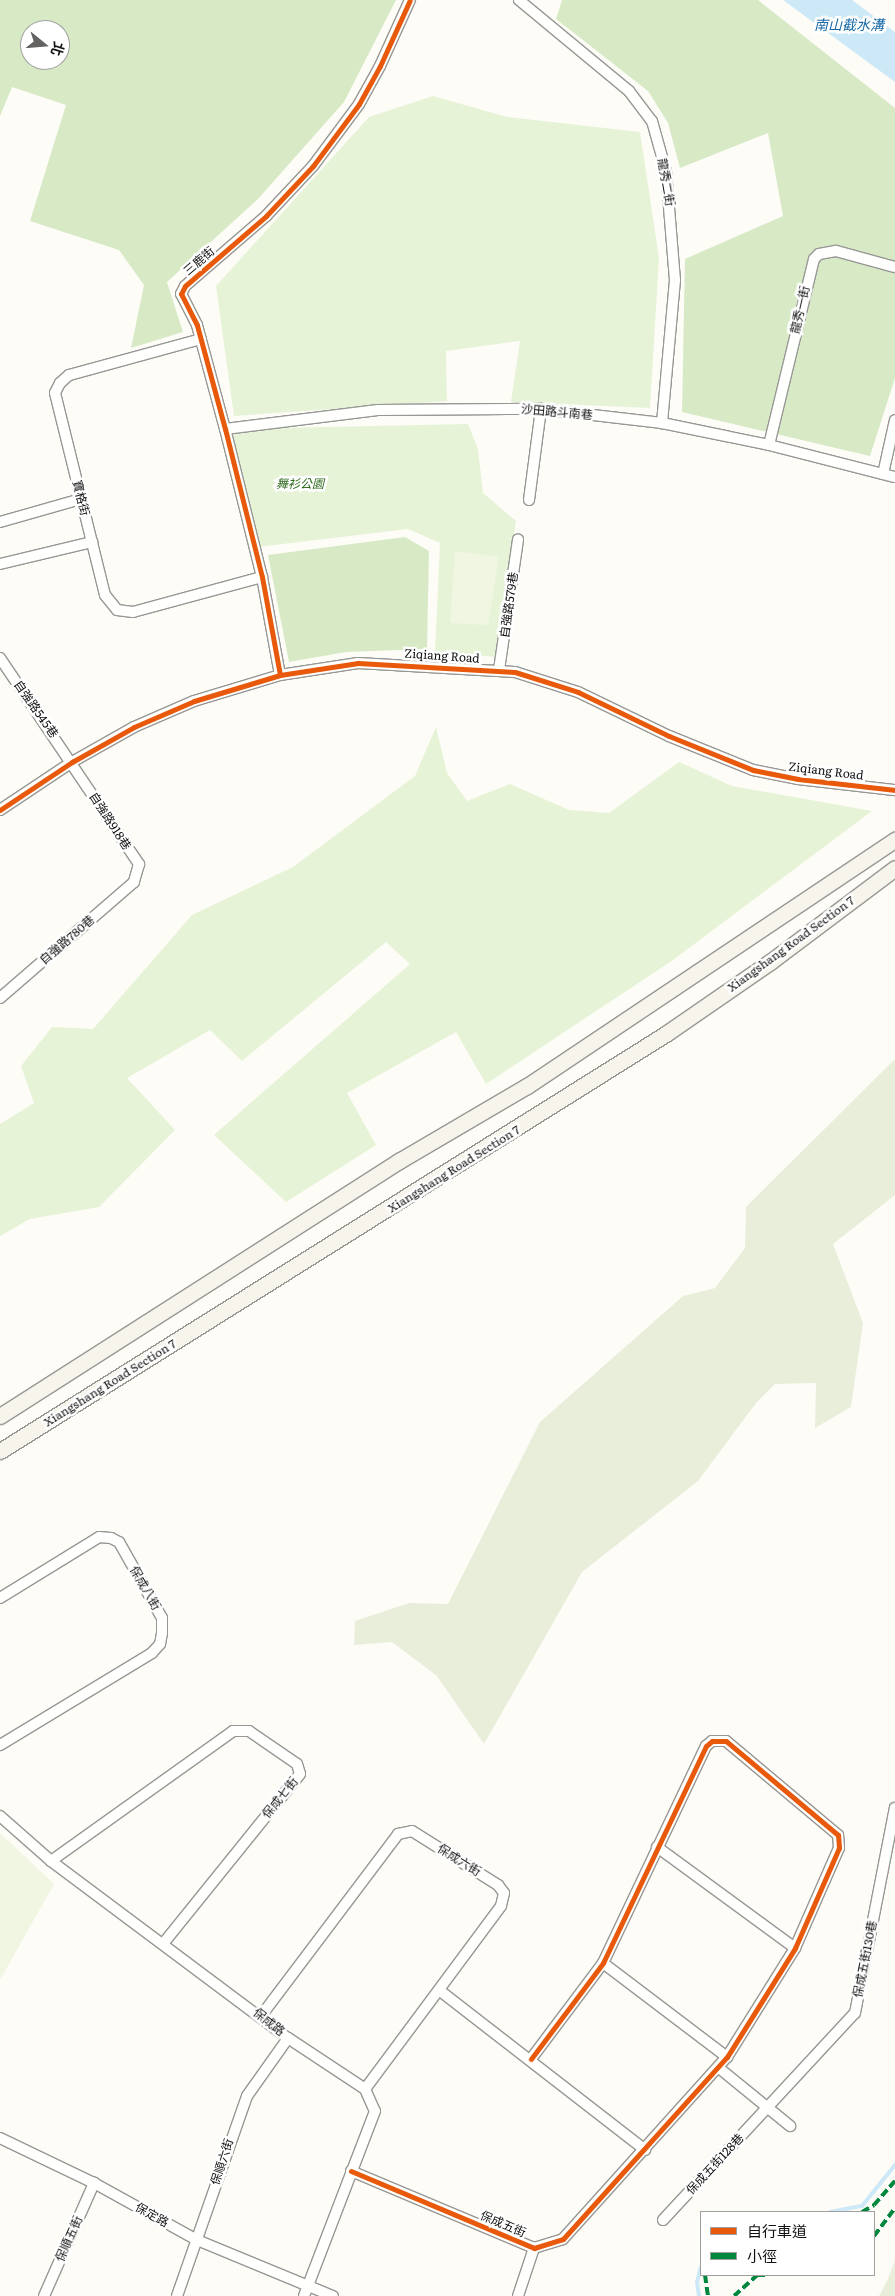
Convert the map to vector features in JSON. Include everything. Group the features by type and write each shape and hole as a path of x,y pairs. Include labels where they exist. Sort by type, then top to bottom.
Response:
{"main road":[{"name":"Xiangshang Road Section 7","path":"0,1416 398,1161 526,1086 895,840"},
{"name":"Xiangshang Road Section 7","path":"0,1451 659,1038 770,962 895,868"}],"street":[{"name":"三鹿街","path":"280,675 262,577 225,429 201,340 181,294 185,286 266,216 313,166 359,104 380,66 410,0"},
{"name":"龍秀二街","path":"519,0 629,91 652,121 666,171 675,280 662,423"},
{"name":"龍秀一街","path":"769,445 814,259 819,254 836,251 895,267"},
{"name":"寶格街","path":"201,340 69,375 60,383 55,393 105,595 117,610 133,612 262,577"},
{"name":"沙田路斗南巷","path":"225,429 378,410 541,409 662,423 769,445 895,476"},
{"path":"529,500 541,409"},
{"path":"883,474 895,420"},
{"path":"0,522 81,499"},
{"name":"自強路579巷","path":"499,670 518,539"},
{"path":"0,564 92,542"},
{"name":"自強路545巷","path":"0,658 72,762"},
{"name":"Ziqiang Road","path":"0,810 72,762 134,727 194,701 280,675 358,663 499,670 541,678 570,689 669,736 753,770 798,779 895,790"},
{"name":"自強路918巷","path":"72,762 139,864 134,882"},
{"name":"自強路780巷","path":"0,998 134,882"},
{"name":"保成八街","path":"0,1598 98,1537 111,1538 119,1542 162,1618 160,1644 152,1652 0,1745"},
{"name":"保成七街","path":"51,1861 234,1731 249,1730 297,1764 300,1774 163,1944"},
{"name":"保成五街","path":"351,2171 534,2248 563,2239 727,2058 795,1948 841,1842 838,1835 726,1741 712,1741 706,1746 657,1847"},
{"name":"保成五街130巷","path":"767,2107 855,2013 895,1808"},
{"name":"保成路","path":"0,1816 51,1861 288,2038 364,2089"},
{"name":"保成六街","path":"261,2016 398,1834 412,1831 498,1885 504,1893 501,1906 364,2089"},
{"path":"531,2059 603,1963 657,1847 795,1948"},
{"path":"603,1963 727,2058"},
{"path":"439,1990 531,2059 645,2150"},
{"name":"保順六街","path":"177,2296 246,2096 288,2038"},
{"path":"719,2068 790,2126"},
{"path":"306,2291 375,2111 364,2089"},
{"name":"保成五街128巷","path":"662,2220 767,2107"},
{"name":"保定路","path":"0,2138 94,2182 197,2240 306,2291 334,2296"},
{"name":"保順五街","path":"44,2296 94,2182"},
{"path":"518,2296 534,2248"}],"green space":[{"path":"0,0 396,0 344,102 258,199 167,282 183,332 131,348 144,285 119,250 30,221 66,105 12,87 0,116"},
{"path":"562,0 758,0 895,108 895,378 870,456 682,412 685,259 783,216 768,133 680,168 668,123 648,91 556,19"},
{"path":"433,96 507,117 640,132 659,258 650,408 511,402 520,341 446,351 447,401 234,416 216,286 369,117"},
{"name":"舞衫公園","path":"468,424 478,449 483,493 516,521 496,657 435,652 440,543 408,529 258,547 225,429"},
{"path":"405,537 429,551 427,649 346,652 289,662 268,555"},
{"path":"455,551 499,557 488,625 450,623"},
{"path":"436,727 447,773 467,801 510,784 569,810 609,813 679,762 732,786 872,811 673,960 486,1084 456,1032 347,1093 376,1145 286,1202 214,1135 410,964 386,942 242,1061 210,1030 127,1078 175,1130 99,1207 30,1219 0,1236 0,1124 34,1103 21,1066 52,1027 93,1029 192,915 293,867 415,776"},
{"path":"895,1059 895,1195 833,1244 863,1323 851,1407 815,1428 816,1383 775,1384 756,1403 698,1481 582,1572 484,1744 437,1676 392,1642 354,1645 355,1621 409,1603 448,1604 540,1422 683,1296 715,1288 745,1248 746,1207"},
{"path":"0,1833 54,1884 0,1980"},
{"path":"895,2260 895,2296 879,2296 888,2279"}],"water":[{"name":"南山截水溝","path":"783,0 852,0 895,32 895,82"}],"waterway":[{"path":"835,2211 862,2206 895,2165"},
{"path":"699,2296 697,2282 700,2271"}],"marked path":[{"path":"864,2211 874,2205 895,2181"},
{"path":"875,2235 895,2208"},
{"path":"705,2276 708,2296"},
{"path":"734,2296 756,2276"}],"cycle path":[{"path":"280,675 262,577 225,429 197,325 181,294 185,286 266,216 313,166 359,104 380,66 410,0"},
{"path":"0,810 72,762 134,727 194,701 280,675 358,663 515,672 578,692 669,736 753,770 798,779 895,790"},
{"path":"351,2171 534,2248 563,2239 727,2057 795,1948 839,1848 838,1835 726,1741 712,1741 706,1746 603,1963 531,2059"}]}
